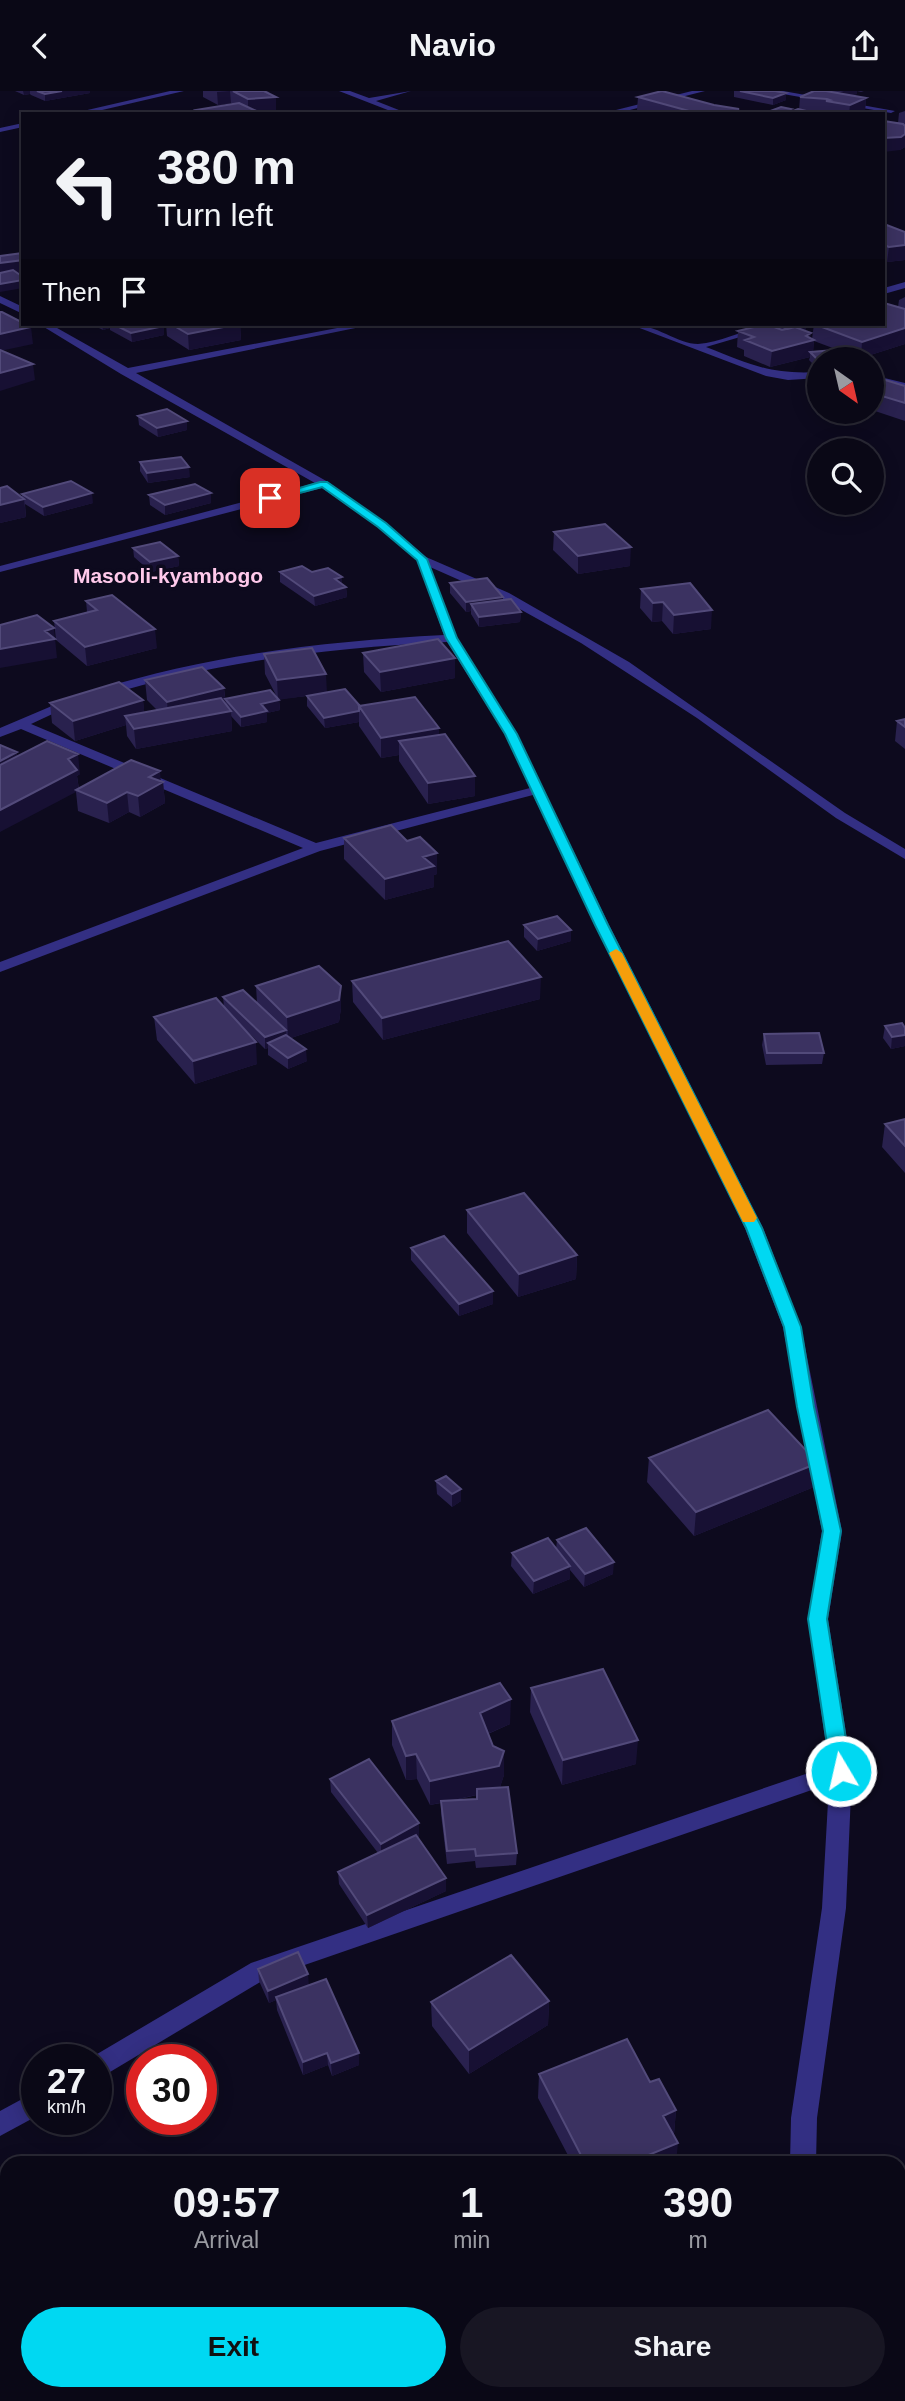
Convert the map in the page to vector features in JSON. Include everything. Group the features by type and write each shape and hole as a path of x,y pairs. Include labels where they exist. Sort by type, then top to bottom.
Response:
{"street":[{"path":"83,112 180,91"},
{"path":"343,91 400,112"},
{"path":"370,100 407,91"},
{"path":"612,112 701,91"},
{"path":"770,91 891,111"},
{"path":"0,130 21,125"},
{"path":"885,292 905,285"},
{"path":"0,299 21,310"},
{"path":"11,322 21,320"},
{"path":"47,326 324,484 382,525 422,559 474,578 624,664 815,798 905,855"},
{"path":"124,372 360,326"},
{"path":"639,326 769,374 788,377 807,376"},
{"path":"696,347 773,326"},
{"path":"884,381 905,386"},
{"path":"0,569 324,484"},
{"path":"422,559 451,638 511,734 608,938 754,1228 792,1327 832,1531 818,1619 841,1771 834,1908 804,2118 803,2156"},
{"path":"0,733 60,706 197,664 344,643 451,638"},
{"path":"20,724 315,848"},
{"path":"0,967 315,848 538,790"},
{"path":"890,847 905,842"},
{"path":"112,2057 259,1970 841,1771"},
{"path":"0,2124 21,2112"}],"building":[{"path":"37,91 62,91 45,94"},
{"path":"233,91 264,91 276,97 248,99"},
{"path":"662,91 739,109 728,112 693,112 638,97"},
{"path":"740,91 775,91 786,93 773,98"},
{"path":"814,91 866,98 850,105 826,101 830,100 827,99 800,97"},
{"path":"239,103 259,112 200,112 196,110"},
{"path":"781,107 791,109 783,112 767,112"},
{"path":"885,121 903,124 905,134 901,137 885,138"},
{"path":"885,224 905,232 905,245 885,245"},
{"path":"21,253 21,260 0,263 0,256"},
{"path":"13,270 21,276 21,280 0,284 0,273"},
{"path":"885,303 905,309 905,328 862,342 819,326 885,326"},
{"path":"0,312 21,322 21,326 31,327 0,334"},
{"path":"117,326 164,326 131,333"},
{"path":"174,326 229,326 188,334"},
{"path":"758,326 771,326 782,330 795,327 811,333 806,336 814,340 772,351 745,340 754,337 738,331"},
{"path":"0,350 33,364 0,373"},
{"path":"884,380 905,386 905,403 884,397"},
{"path":"167,409 187,421 157,428 138,416"},
{"path":"181,457 189,467 147,473 140,462"},
{"path":"71,481 92,493 43,507 22,494"},
{"path":"195,484 211,493 165,505 149,495"},
{"path":"7,486 24,499 0,505 0,488"},
{"path":"605,524 631,547 578,556 554,532"},
{"path":"160,542 178,556 150,562 133,548"},
{"path":"302,566 312,572 328,568 342,577 335,579 346,587 314,596 280,572"},
{"path":"487,578 503,597 466,602 450,583"},
{"path":"690,583 712,610 674,615 663,602 653,603 641,589"},
{"path":"112,595 155,629 85,647 54,621 97,610 86,601"},
{"path":"511,599 521,612 479,617 471,604"},
{"path":"37,615 54,628 45,631 55,639 0,649 0,625"},
{"path":"438,639 455,658 380,672 363,653"},
{"path":"312,648 326,674 277,680 264,654"},
{"path":"202,667 224,688 167,702 145,680"},
{"path":"119,682 143,700 73,721 50,703"},
{"path":"345,689 360,706 359,711 324,718 307,696"},
{"path":"270,690 279,700 261,704 267,711 241,717 225,699"},
{"path":"415,697 439,728 381,738 359,706"},
{"path":"221,698 231,711 134,729 125,716"},
{"path":"905,719 905,727 897,721"},
{"path":"445,734 475,776 428,783 399,741"},
{"path":"47,741 78,754 68,759 77,770 0,810 0,765"},
{"path":"0,745 17,752 0,761"},
{"path":"131,760 160,771 149,777 163,782 138,796 127,792 107,803 76,790"},
{"path":"391,825 407,841 420,837 437,853 423,857 434,866 385,879 344,838"},
{"path":"557,916 571,930 538,939 524,925"},
{"path":"508,941 541,977 382,1018 352,981"},
{"path":"319,966 341,986 339,1000 287,1017 256,986"},
{"path":"243,990 286,1030 265,1037 223,997"},
{"path":"216,998 256,1042 193,1061 154,1017"},
{"path":"902,1023 905,1035 892,1037 885,1026"},
{"path":"819,1033 824,1053 767,1053 764,1034"},
{"path":"286,1035 306,1049 288,1058 268,1043"},
{"path":"905,1119 905,1146 885,1124"},
{"path":"524,1193 577,1255 519,1274 467,1210"},
{"path":"444,1236 493,1291 459,1304 411,1248"},
{"path":"768,1410 818,1463 696,1512 649,1458"},
{"path":"446,1476 461,1489 452,1494 436,1481"},
{"path":"586,1528 614,1562 585,1574 557,1540"},
{"path":"548,1538 570,1566 534,1581 512,1553"},
{"path":"603,1669 638,1740 563,1760 531,1688"},
{"path":"500,1683 511,1699 480,1713 493,1746 504,1751 499,1766 430,1781 416,1754 406,1756 392,1721"},
{"path":"369,1759 419,1823 381,1844 330,1779"},
{"path":"508,1787 517,1853 476,1856 475,1849 447,1851 441,1801 477,1799 477,1789"},
{"path":"416,1835 446,1878 367,1915 338,1872"},
{"path":"298,1952 308,1974 268,1991 258,1969"},
{"path":"511,1955 549,2001 469,2050 431,2002"},
{"path":"326,1979 359,2053 331,2063 327,2053 303,2062 276,1997"},
{"path":"627,2039 650,2082 659,2079 676,2110 663,2116 678,2143 646,2156 581,2156 539,2074"}],"slow traffic":[{"path":"616,953 749,1218"}],"district":[{"name":"Masooli-kyambogo","path":"168,575"}],"route":[{"path":"270,498 324,484 382,525 422,559 451,638 511,734 688,1100 754,1228 792,1327 832,1531 818,1619 841,1771"}]}
